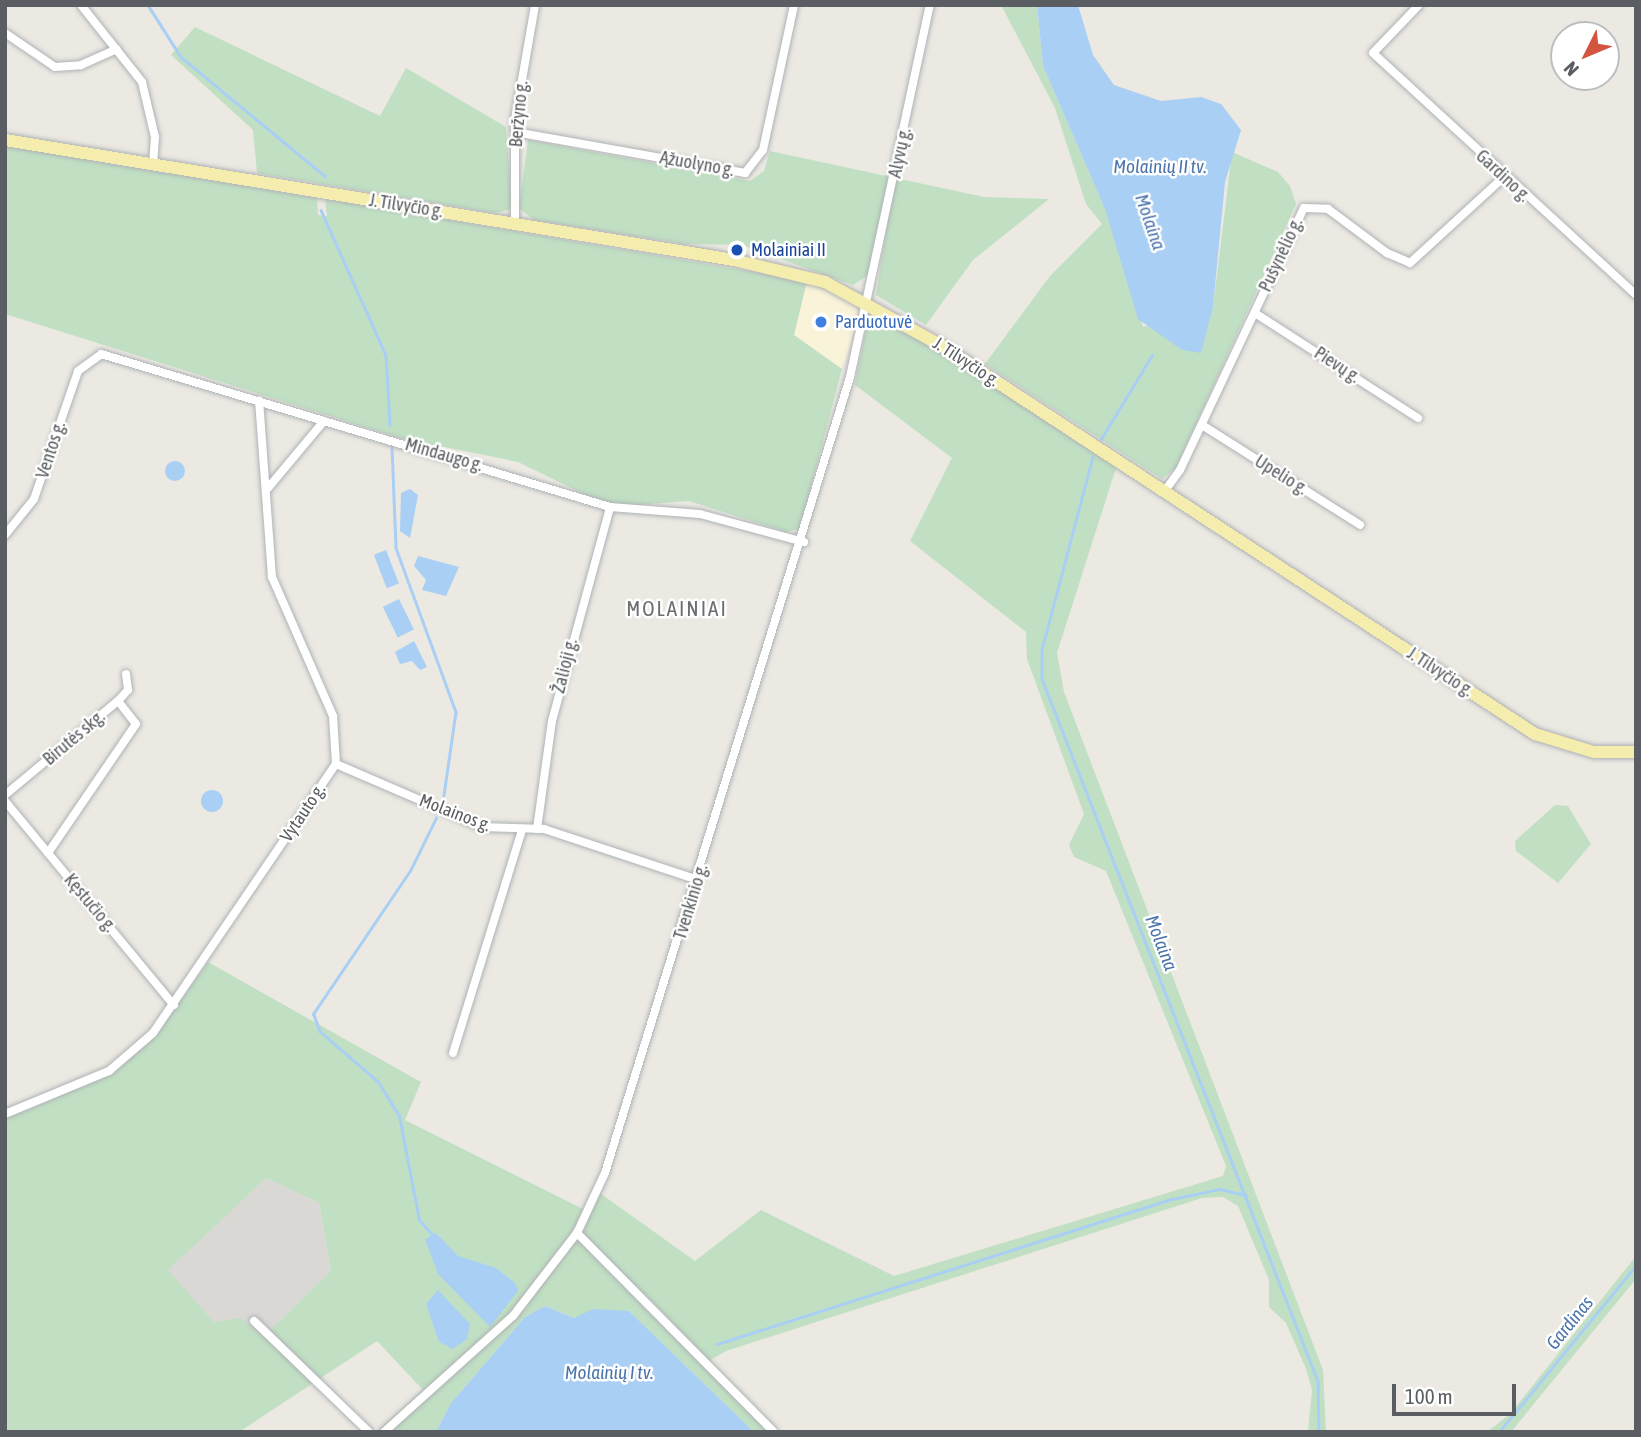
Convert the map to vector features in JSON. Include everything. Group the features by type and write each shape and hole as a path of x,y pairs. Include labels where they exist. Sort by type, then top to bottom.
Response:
{"main road":[{"name":"J. Tilvyčio g.","path":"5,140 774,267 867,300 1535,734 1594,752 1636,752"}],"street":[{"path":"81,5 142,82 152,110 153,164"},
{"name":"Beržyno g.","path":"515,224 514,132 535,5"},
{"name":"Ąžuolyno g.","path":"514,132 734,173 753,169 794,5"},
{"name":"Alyvų g.","path":"867,300 930,5"},
{"name":"Gardino g.","path":"1419,5 1373,53 1504,177 1636,295"},
{"path":"5,33 55,67 81,65 117,49"},
{"name":"Pušynėlio g.","path":"1164,492 1202,425 1293,224 1309,205 1328,209 1387,253 1410,263 1504,177"},
{"name":"Tvenkinio g.","path":"384,1432 495,1335 577,1233 605,1173 804,542 867,300"},
{"name":"Pievų g.","path":"1255,313 1418,418"},
{"name":"Mindaugo g.","path":"88,358 110,356 610,507 700,513 804,542"},
{"name":"Ventos g.","path":"5,536 34,499 73,382 88,358"},
{"name":"Vytauto g.","path":"5,1114 109,1071 134,1054 174,1005 336,764 333,716 272,577 268,488 259,400"},
{"path":"268,488 324,421"},
{"name":"Upelio g.","path":"1202,425 1360,525"},
{"name":"Žalioji g.","path":"537,829 552,721 610,507"},
{"name":"Birutės skg.","path":"5,795 118,701 128,690 126,674"},
{"path":"48,853 136,724 118,701"},
{"name":"Molainos g.","path":"336,764 482,827 537,829 698,880"},
{"name":"Kęstučio g.","path":"5,801 174,1005"},
{"path":"453,1053 522,830"},
{"path":"577,1233 774,1432"},
{"path":"254,1321 369,1432"}],"shaded area":[{"path":"807,281 855,302 861,311 842,369 794,335"},
{"path":"266,1178 319,1203 331,1272 263,1337 214,1322 167,1270"}],"green space":[{"path":"1001,5 1037,5 1043,66 1105,209 1143,327 1213,307 1232,152 1278,172 1290,186 1296,204 1176,468 1162,479 985,364 1050,276 1102,224 1086,204 1055,108"},
{"path":"195,27 380,116 406,68 506,127 512,209 495,213 257,173 253,130 171,55"},
{"path":"528,140 750,181 764,171 770,151 984,197 1049,199 973,260 926,325 876,295 892,194 870,274 853,285 742,245 685,244 534,220 519,208"},
{"path":"5,146 317,198 318,215 327,216 325,199 807,281 794,335 842,369 800,529 786,532 689,501 610,507 518,462 400,438 5,314"},
{"path":"875,317 914,334 1116,468 1057,653 1064,692 1323,1370 1326,1432 1308,1432 1312,1390 1306,1369 1286,1323 1269,1307 1269,1280 1238,1206 1223,1197 1202,1198 726,1351 705,1363 774,1432 754,1432 629,1311 574,1318 545,1306 525,1317 451,1403 436,1432 376,1432 423,1390 377,1341 239,1432 5,1432 5,1116 116,1071 160,1029 208,962 421,1082 405,1120 587,1211 597,1191 695,1261 761,1210 894,1276 1223,1176 1226,1166 1106,871 1074,857 1069,845 1084,814 1027,659 1026,632 910,541 952,458 855,385 867,324","holes":["266,1178 319,1203 331,1271 263,1337 241,1318 214,1322 168,1270"]},
{"path":"1555,805 1568,806 1591,844 1558,883 1516,851 1515,841"},
{"path":"1636,1256 1636,1279 1511,1432 1487,1432 1510,1414"}],"water":[{"name":"Molainių II tv.","path":"1037,5 1078,5 1093,55 1114,85 1161,101 1201,97 1221,104 1241,130 1225,182 1213,307 1201,353 1182,350 1138,319 1105,209 1043,66"},
{"path":"175,461 182,464 185,471 182,478 175,481 168,478 165,471 168,464"},
{"path":"410,489 418,495 410,538 400,531 401,493"},
{"path":"386,550 399,584 387,588 374,555"},
{"path":"418,556 459,567 446,596 422,590 426,580 414,566"},
{"path":"399,599 414,630 398,637 383,607"},
{"path":"414,641 427,667 420,670 412,661 400,664 395,652"},
{"path":"212,790 220,793 223,801 220,809 212,812 204,809 201,801 204,793"},
{"path":"436,1233 458,1256 496,1268 515,1283 518,1291 490,1327 438,1274 425,1239"},
{"path":"438,1290 470,1324 467,1339 453,1349 439,1342 426,1304"},
{"name":"Molainių I tv.","path":"545,1306 574,1318 593,1309 629,1311 754,1432 436,1432 451,1403 525,1317"}],"waterway":[{"path":"148,5 181,57 325,176"},
{"path":"321,210 386,355 390,425"},
{"name":"Molaina","path":"1101,439 1152,355"},
{"path":"392,447 396,548 456,712 444,795"},
{"name":"Molaina","path":"1093,457 1042,650 1042,679 1318,1381 1319,1432"},
{"path":"432,1235 419,1220 399,1116 378,1082 320,1032 313,1014 410,871 436,818"},
{"path":"717,1344 1172,1199 1220,1189 1246,1195"},
{"name":"Gardinas","path":"1499,1432 1636,1265"}],"place":[{"name":"Molainiai II","path":"737,250"},
{"name":"Parduotuvė","path":"821,322"}],"district":[{"name":"MOLAINIAI","path":"677,608"}]}
